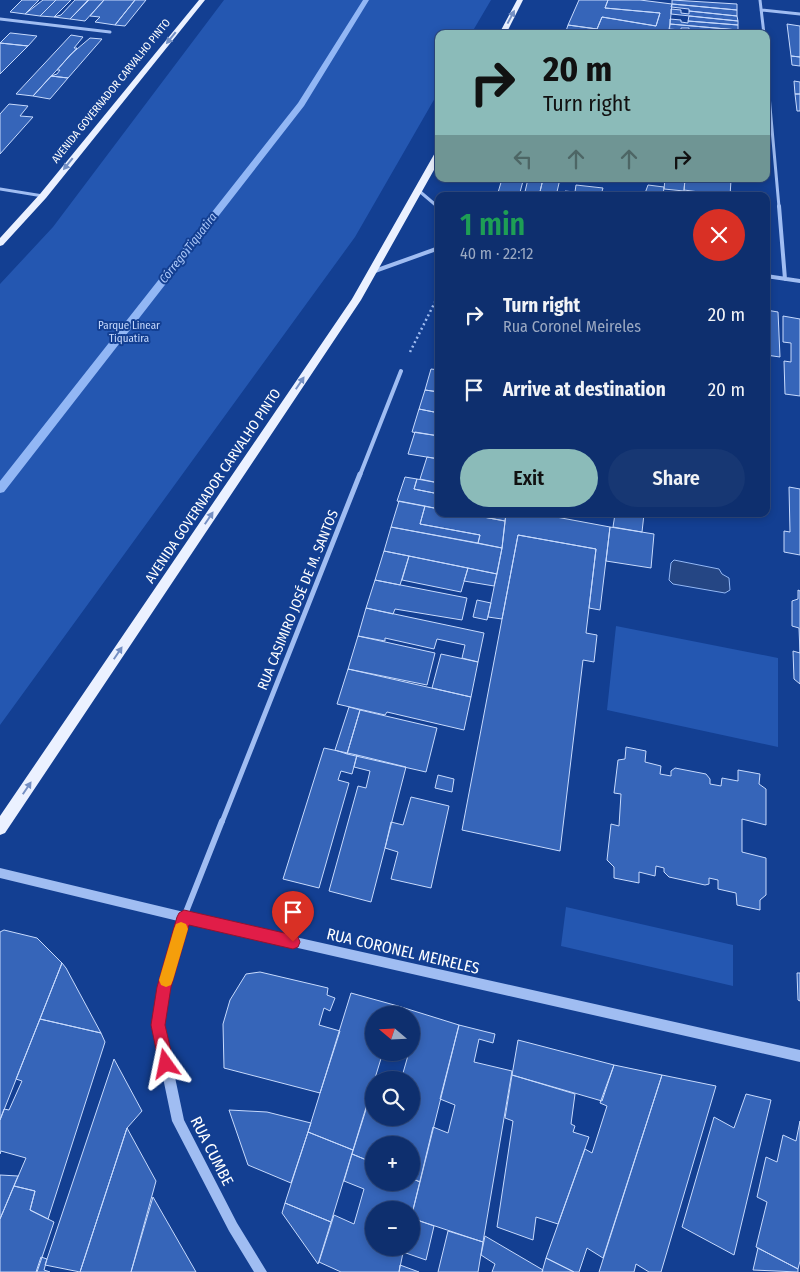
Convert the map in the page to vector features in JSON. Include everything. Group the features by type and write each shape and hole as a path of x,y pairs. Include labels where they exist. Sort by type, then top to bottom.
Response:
{"main road":[{"name":"AVENIDA GOVERNADOR CARVALHO PINTO","path":"0,243 43,196 202,0"},
{"path":"504,30 520,0"},
{"name":"AVENIDA GOVERNADOR CARVALHO PINTO","path":"0,828 350,308 435,160"}],"street":[{"path":"760,0 764,30"},
{"path":"761,10 800,14"},
{"path":"0,19 110,32"},
{"path":"770,104 785,279"},
{"path":"0,189 43,196"},
{"path":"418,190 435,205"},
{"path":"371,272 435,249"},
{"path":"770,277 800,281"},
{"name":"RUA CASIMIRO JOSÉ DE M. SANTOS","path":"184,917 401,371"},
{"name":"RUA CORONEL MEIRELES","path":"0,874 800,1056"},
{"name":"RUA CUMBE","path":"184,917 164,987 158,1025 176,1112 178,1121 233,1227 261,1272"}],"path":[{"path":"401,371 435,302"}],"green space":[{"name":"Parque Linear Tiquatira","path":"224,0 491,0 473,30 435,30 435,98 355,237 0,725 0,284 53,227"},
{"path":"616,626 778,658 778,747 607,710"},
{"path":"566,907 733,945 733,986 561,946"}],"shaded area":[{"path":"674,560 719,569 722,574 729,578 730,590 725,593 673,584 669,580 671,563"}],"building":[{"path":"22,0 39,0 25,14 10,12"},
{"path":"43,0 56,0 40,16 25,14"},
{"path":"56,0 71,0 54,17 40,16"},
{"path":"75,0 88,0 70,19 54,17 61,15"},
{"path":"89,0 104,0 85,21 70,19"},
{"path":"104,0 135,0 115,25 95,22 100,17 90,16"},
{"path":"135,0 146,0 125,26 115,25"},
{"path":"579,0 608,0 605,8 660,13 656,26 602,17 597,29 568,25"},
{"path":"608,0 640,0 672,4 669,30 566,30 568,25 597,29 602,17 656,26 660,13 605,8"},
{"path":"672,0 737,4 737,10 672,4"},
{"path":"672,4 737,10 737,16 689,11 689,9 671,7"},
{"path":"671,9 681,10 681,13 689,14 689,11 737,16 738,21 671,14"},
{"path":"689,16 738,21 738,25 688,21"},
{"path":"670,19 688,23 688,21 738,25 738,30 670,24"},
{"path":"670,24 738,30 689,30 689,28 681,28 681,30 669,29"},
{"path":"787,24 800,26 800,57 791,56"},
{"path":"10,33 37,36 28,46 0,43"},
{"path":"71,35 83,37 74,48 77,48 33,96 16,94"},
{"path":"90,38 102,39 68,78 51,76 57,74 60,70 57,70 70,55"},
{"path":"0,43 28,46 0,74"},
{"path":"791,56 800,57 800,66 792,65"},
{"path":"51,76 68,78 50,99 33,96"},
{"path":"794,81 800,82 800,94 795,94"},
{"path":"795,94 800,94 800,111 797,111"},
{"path":"9,104 28,106 20,116 33,117 0,154 0,114"},
{"path":"501,182 523,182 520,192 498,192"},
{"path":"527,182 542,182 540,192 525,192"},
{"path":"542,182 559,182 557,192 540,192"},
{"path":"665,182 685,182 684,191 664,189"},
{"path":"685,182 731,182 730,192 684,190"},
{"path":"576,185 603,188 602,192 575,192"},
{"path":"648,185 664,187 663,192 645,192"},
{"path":"770,311 778,312 780,357 770,356"},
{"path":"783,316 800,319 800,396 785,394 784,361 791,362 791,343 783,342"},
{"path":"431,369 435,370 435,391 425,390"},
{"path":"425,390 435,391 435,412 419,409"},
{"path":"419,409 435,412 435,435 412,432"},
{"path":"415,432 435,435 435,458 408,454"},
{"path":"427,457 435,458 435,482 420,479"},
{"path":"405,477 417,479 414,489 435,493 435,508 397,501"},
{"path":"417,479 435,482 435,493 414,489"},
{"path":"789,487 800,489 800,555 784,552 784,531 790,532"},
{"path":"399,501 425,506 420,524 480,535 478,543 391,527"},
{"path":"425,506 435,508 435,517 483,517 505,521 502,548 478,543 480,535 420,524"},
{"path":"483,517 506,517 505,521"},
{"path":"506,517 556,517 610,527 600,610 589,608 596,549 518,535 502,619 488,617 502,548"},
{"path":"615,517 644,517 642,532 613,527"},
{"path":"391,527 502,548 497,574 384,551"},
{"path":"610,527 654,534 651,568 606,561"},
{"path":"518,535 596,549 586,633 597,635 594,662 583,660 560,851 462,830"},
{"path":"384,551 409,556 400,585 375,580"},
{"path":"409,556 468,568 461,592 402,580"},
{"path":"468,568 497,574 494,586 464,581"},
{"path":"375,580 467,598 462,620 395,609 393,614 366,608"},
{"path":"798,590 800,591 800,653 799,628 792,626 792,601 798,599"},
{"path":"477,600 491,603 487,620 473,617"},
{"path":"366,608 484,633 478,662 462,658 465,645 437,639 434,649 385,638 385,641 358,636"},
{"path":"358,636 435,653 427,685 348,669"},
{"path":"793,651 800,653 800,684 794,679"},
{"path":"441,654 478,662 471,697 432,688"},
{"path":"348,669 471,697 464,730 387,712 385,715 337,704"},
{"path":"349,707 360,710 347,754 335,750"},
{"path":"360,710 437,728 426,772 347,754"},
{"path":"626,747 646,751 645,762 661,766 660,774 671,776 671,771 675,768 706,774 710,779 710,784 721,786 722,778 738,781 738,770 760,774 759,784 766,789 766,825 742,819 742,852 766,858 766,895 760,900 760,910 737,905 736,893 718,889 718,880 709,878 709,884 705,885 669,877 664,872 664,868 656,866 655,876 639,872 639,883 614,878 614,867 607,860 611,824 619,826 621,794 614,793 618,760 625,759"},
{"path":"324,748 357,755 352,774 341,771 338,780 349,783 319,888 283,879"},
{"path":"357,755 406,767 371,902 329,891 358,786 366,788 370,771 354,767"},
{"path":"438,775 454,779 452,792 435,788"},
{"path":"411,797 449,806 431,888 391,879 398,852 385,848 391,822 403,825"},
{"path":"4,930 37,938 62,963 0,1120 0,932"},
{"path":"62,963 66,968 101,1033 40,1019"},
{"path":"260,972 328,988 327,995 335,998 330,1011 324,1008 319,1025 340,1031 320,1093 224,1068 223,1024 230,1000 246,974"},
{"path":"797,973 800,973 800,1001 798,1000"},
{"path":"351,993 398,1006 365,1006 365,1061 380,1061 377,1071 365,1071 365,1111 353,1150 308,1132"},
{"path":"420,1013 459,1025 420,1182 420,1136 365,1136 365,1159 352,1154 365,1113 365,1126 420,1126 420,1071 404,1071 406,1061 420,1061"},
{"path":"40,1019 101,1033 105,1042 48,1219 30,1210 35,1191 14,1186 26,1158 1,1151 0,1154 0,1120 4,1109 9,1110 22,1081 16,1079"},
{"path":"459,1025 495,1034 493,1043 479,1039 474,1062 512,1071 483,1242 420,1221 420,1201 415,1201 418,1191 420,1191 420,1181 433,1127 448,1133 455,1105 440,1099"},
{"path":"518,1040 614,1065 602,1101 512,1075"},
{"path":"114,1059 142,1111 127,1128 80,1272 45,1265"},
{"path":"614,1065 662,1075 603,1258 587,1248 579,1272 574,1272 546,1258 585,1149 592,1153 607,1106 600,1103"},
{"path":"512,1075 575,1094 571,1124 575,1126 573,1132 589,1137 558,1224 536,1217 533,1240 497,1227 513,1121 505,1118"},
{"path":"662,1075 716,1086 661,1272 649,1272 636,1264 634,1272 599,1272"},
{"path":"746,1094 771,1100 734,1255 682,1227 714,1117 734,1128"},
{"path":"229,1110 267,1112 311,1123 291,1183 248,1165"},
{"path":"800,1121 800,1261 798,1269 756,1247 767,1202 757,1197 766,1157 777,1162 783,1135 796,1141"},
{"path":"127,1128 156,1181 131,1272 80,1272"},
{"path":"308,1132 353,1150 331,1222 285,1203"},
{"path":"352,1154 365,1159 365,1191 418,1191 415,1201 365,1201 365,1256 402,1256 399,1272 341,1272 319,1262 334,1215 354,1224 364,1189 344,1181"},
{"path":"0,1175 18,1176 0,1219"},
{"path":"14,1186 35,1191 30,1210 54,1222 37,1272 0,1272 0,1219"},
{"path":"153,1197 196,1272 131,1272"},
{"path":"285,1203 331,1222 318,1264 282,1213"},
{"path":"420,1221 434,1226 426,1260 414,1256 420,1256"},
{"path":"448,1231 483,1242 478,1272 438,1272"},
{"path":"485,1236 543,1270 542,1272 492,1272 495,1264 481,1255"},
{"path":"758,1248 798,1269 798,1272 753,1270"},
{"path":"41,1257 47,1259 44,1270 50,1272 36,1272"},
{"path":"546,1258 574,1272 542,1272"},
{"path":"400,1265 419,1272 399,1272"}],"waterway":[{"name":"Córrego Tiquatira","path":"0,489 301,104 366,0"}],"slow traffic":[{"path":"166,980 181,929"}],"route":[{"path":"166,1064 158,1025 164,987 184,917 293,942"}]}
